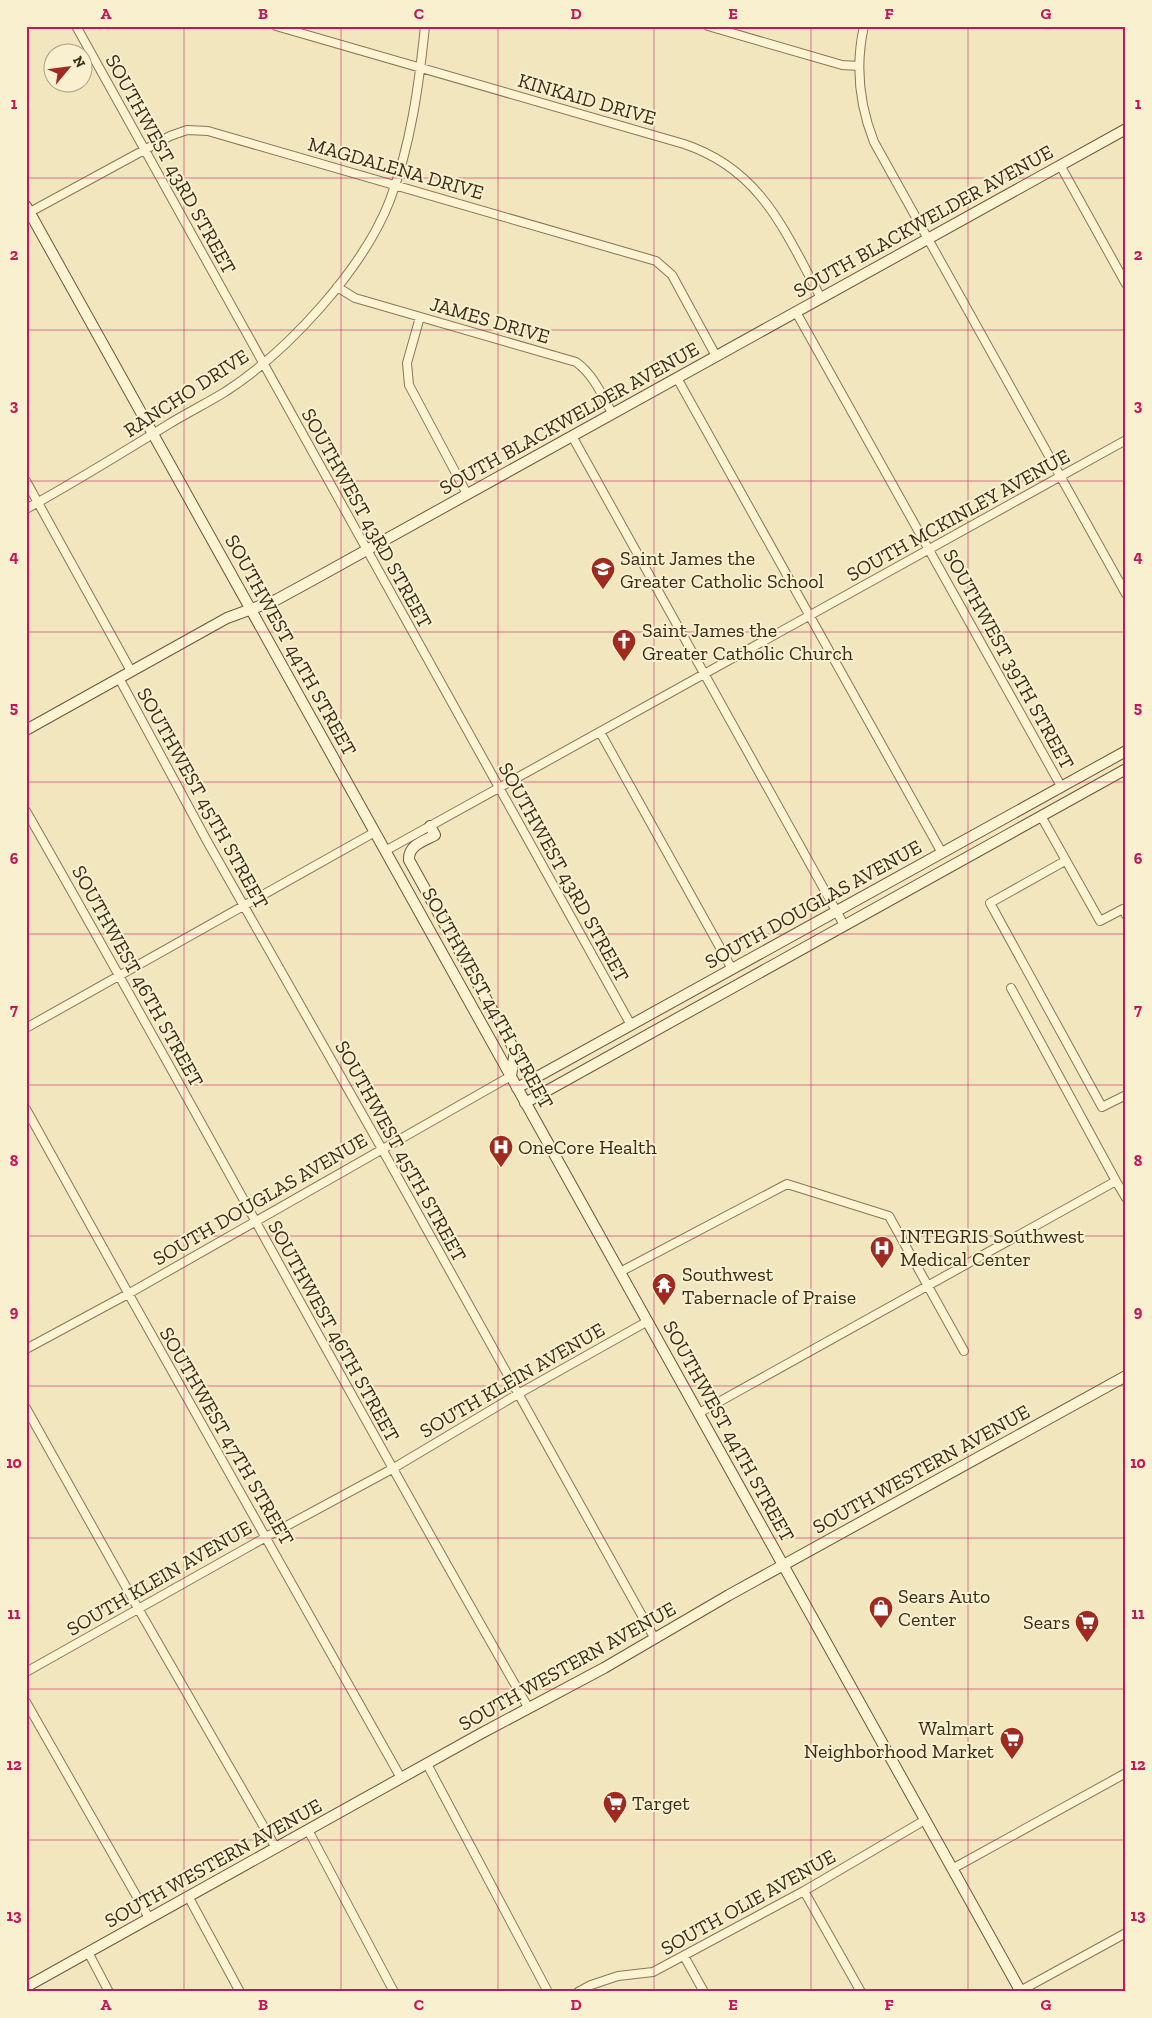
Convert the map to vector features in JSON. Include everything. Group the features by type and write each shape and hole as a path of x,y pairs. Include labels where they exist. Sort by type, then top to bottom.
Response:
{"main road":[{"name":"SOUTH BLACKWELDER AVENUE","path":"26,730 227,618 276,600 1126,129"},
{"name":"SOUTHWEST 44TH STREET","path":"28,209 1020,1991"},
{"name":"SOUTH DOUGLAS AVENUE","path":"517,1088 1126,751"},
{"name":"SOUTH DOUGLAS AVENUE","path":"525,1103 1126,769"},
{"path":"432,831 412,848 409,853 409,860 515,1051 511,1076"},
{"name":"SOUTH WESTERN AVENUE","path":"26,1987 528,1707 655,1640 783,1565 1126,1376"}],"street":[{"name":"SOUTHWEST 43RD STREET","path":"76,26 631,1025"},
{"name":"KINKAID DRIVE","path":"276,26 684,144 715,157 736,171 763,198 778,220 821,298"},
{"name":"RANCHO DRIVE","path":"26,509 225,392 263,364 310,319 337,287 374,232 395,185 411,125 421,68 425,26"},
{"path":"708,26 842,65 859,66"},
{"path":"864,26 859,66 861,100 870,132 880,154 1126,594"},
{"name":"MAGDALENA DRIVE","path":"28,209 179,132 187,130 208,131 656,260 672,275 716,356"},
{"path":"1060,165 1126,284"},
{"name":"JAMES DRIVE","path":"337,287 354,298 576,362 594,380 612,413"},
{"name":"SOUTHWEST 39TH STREET","path":"796,312 1061,786"},
{"path":"420,317 407,363 409,385 468,494"},
{"path":"677,378 942,853"},
{"path":"572,436 844,925"},
{"name":"SOUTH MCKINLEY AVENUE","path":"385,851 432,831 499,788 1126,440"},
{"name":"SOUTHWEST 45TH STREET","path":"26,481 131,671"},
{"name":"SOUTHWEST 45TH STREET","path":"119,678 244,907 382,1149 655,1640"},
{"path":"600,732 732,969"},
{"name":"SOUTHWEST 46TH STREET","path":"26,811 120,975 392,1469 528,1707"},
{"path":"1041,816 1100,921 1123,909 1126,915"},
{"path":"26,1028 375,832"},
{"path":"1065,860 990,904 1102,1108 1126,1095"},
{"path":"1011,988 1126,1198"},
{"name":"SOUTH DOUGLAS AVENUE","path":"26,1349 255,1223 511,1076"},
{"name":"SOUTHWEST 47TH STREET","path":"26,1109 401,1778"},
{"path":"699,1413 1116,1181"},
{"path":"620,1272 786,1184 889,1216 964,1351"},
{"name":"SOUTH KLEIN AVENUE","path":"26,1672 266,1537 392,1469 518,1394 648,1321"},
{"path":"26,1408 139,1610 276,1848"},
{"path":"26,1702 149,1918"},
{"path":"427,1764 548,1992"},
{"path":"952,1869 1126,1773"},
{"name":"SOUTH OLIE AVENUE","path":"578,1992 612,1977 653,1972 804,1891 925,1820"},
{"path":"308,1830 394,1992"},
{"path":"804,1891 861,1992"},
{"path":"188,1896 240,1992"},
{"path":"1020,1991 1126,1933"},
{"path":"88,1952 109,1992"},
{"path":"684,1956 704,1992"}],"place":[{"name":"Saint James the Greater Catholic School","path":"603,590"},
{"name":"Saint James the Greater Catholic Church","path":"624,662"},
{"name":"OneCore Health","path":"501,1168"},
{"name":"INTEGRIS Southwest Medical Center","path":"882,1269"},
{"name":"Southwest Tabernacle of Praise","path":"664,1306"},
{"name":"Sears Auto Center","path":"881,1629"},
{"name":"Sears","path":"1087,1643"},
{"name":"Walmart Neighborhood Market","path":"1012,1760"},
{"name":"Target","path":"615,1824"}]}
